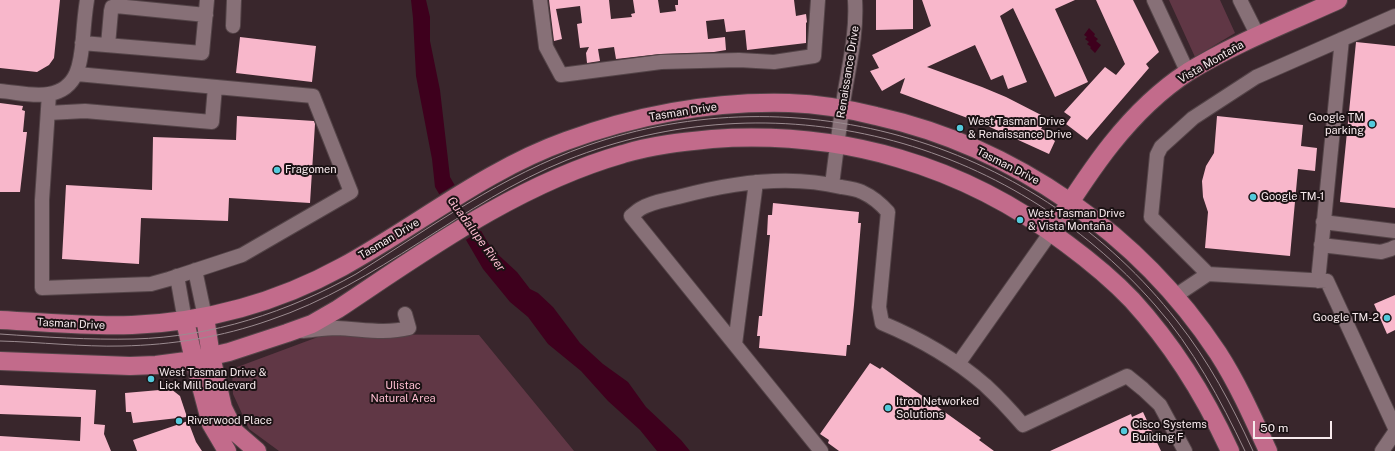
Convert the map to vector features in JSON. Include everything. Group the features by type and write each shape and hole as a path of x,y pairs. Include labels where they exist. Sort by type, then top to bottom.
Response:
{"main road":[{"name":"Vista Montaña","path":"1052,232 1095,165 1123,129 1156,97 1188,73 1258,36 1338,0"},
{"name":"Tasman Drive","path":"0,320 120,326 185,321 243,308 296,290 344,266 495,174 541,151 573,139 649,116 685,110 720,106 775,103 816,105 900,121 948,137 994,156 1071,202 1134,253 1175,296 1199,326 1237,385 1268,451"},
{"path":"0,361 130,366 156,365 194,360 211,356 287,334 312,324 338,309 500,205 578,169 625,153 684,141 735,138 810,140 889,155 955,178 1005,203 1052,232 1106,274 1153,324 1189,373 1206,402 1230,451"},
{"path":"205,317 211,356 222,408 235,432 257,451"},
{"path":"185,321 211,424 227,451"}],"street":[{"path":"0,91 50,94 60,90 70,83 77,74 80,62 87,0"},
{"path":"82,43 202,53 207,0"},
{"path":"233,26 234,0"},
{"path":"540,0 546,47 561,75 660,62 739,60 774,62 814,56 818,0"},
{"name":"Renaissance Drive","path":"832,184 856,17 855,0"},
{"path":"1154,0 1188,73"},
{"path":"1241,0 1258,36"},
{"path":"108,45 112,7 116,6 206,15"},
{"path":"1208,274 1151,217 1157,155 1161,147 1193,118 1256,77 1395,16"},
{"path":"1318,281 1342,39"},
{"path":"50,94 42,200 42,288 151,284 177,276 242,255 351,192 313,96 77,74"},
{"path":"48,113 85,111 212,122 215,87"},
{"path":"735,344 756,182"},
{"path":"821,451 631,216 640,209 660,201 721,187 756,182 803,182 832,184 861,191 878,201 888,212 880,307 882,323 918,340 958,364 984,385 1023,425 1127,376 1160,405 1185,451"},
{"path":"1323,222 1395,231"},
{"path":"958,364 1052,232"},
{"path":"1321,245 1381,252 1395,246"},
{"path":"195,270 205,317"},
{"path":"1175,296 1208,274 1327,281 1394,436 1382,451"},
{"path":"177,276 185,321"},
{"path":"287,334 336,328 399,331 409,328 405,314"}],"green space":[{"path":"1169,0 1220,0 1235,33 1195,57"},
{"name":"Ulistac Natural Area","path":"326,334 479,335 574,451 279,451 249,429 233,394 232,369"}],"water":[{"name":"Guadalupe River","path":"411,0 426,0 430,17 430,41 440,90 450,177 491,248 517,272 530,289 538,293 553,307 580,343 603,364 628,382 646,407 681,440 690,451 657,451 640,430 608,401 581,371 548,344 528,317 510,302 483,269 435,187 432,159 416,76"},
{"path":"1089,28 1098,39 1096,41 1101,45 1095,53 1087,44 1089,42 1085,39 1087,37 1084,35"}],"pier":[{"path":"456,184 482,230 464,241 438,195"}],"building":[{"path":"0,0 60,0 54,58 49,65 37,72 0,68"},
{"path":"549,0 609,0 611,19 632,17 631,14 635,13 633,0 658,0 660,13 676,11 675,5 678,5 678,0 794,0 796,16 806,14 806,43 747,50 745,30 726,32 724,19 706,21 708,39 725,37 726,50 714,52 660,54 616,59 614,47 598,49 600,61 587,63 586,53 589,47 580,48 577,24 582,23 580,6 556,9 562,39 554,41"},
{"path":"876,0 913,0 913,29 876,30"},
{"path":"922,0 1075,0 1055,9 1088,82 1055,97 1013,8 1000,16 1027,82 1008,89 1003,75 991,80 975,45 927,67 1006,97 1047,118 1041,129 1054,134 1051,138 1055,141 1049,154 981,123 900,93 905,78 882,91 870,71 879,68 872,55 931,26"},
{"path":"1096,0 1133,0 1159,52 1146,64 1149,68 1087,140 1066,124 1071,117 1064,112 1105,67 1116,75 1125,64"},
{"path":"240,37 316,46 312,82 236,73"},
{"name":"Google TM parking","path":"1356,42 1395,46 1395,208 1340,202"},
{"path":"0,103 23,106 22,110 25,111 23,132 27,132 20,192 0,192"},
{"path":"237,116 314,121 310,203 229,198 228,221 141,218 139,264 62,259 66,185 152,190 153,137 236,140"},
{"name":"Google TM-1","path":"1217,116 1303,125 1301,146 1317,148 1315,171 1298,169 1290,256 1205,248 1208,212 1203,197 1202,181 1206,166 1214,153"},
{"path":"773,203 859,212 858,223 861,223 854,305 850,345 847,345 846,356 759,348 760,336 757,336 759,316 762,316 770,235 767,235 768,215 772,215"},
{"name":"Google TM-2","path":"1395,295 1395,330 1387,334 1374,304"},
{"name":"Itron Networked Solutions","path":"870,363 880,369 882,367 981,438 979,440 994,451 839,451 828,443 829,440 820,434"},
{"path":"0,385 96,390 94,424 105,425 104,434 111,451 0,451 0,436 80,441 81,417 0,414"},
{"path":"171,389 180,396 187,417 133,423 131,412 126,412 125,393"},
{"name":"Cisco Systems Building F","path":"1143,412 1161,451 1050,451 1131,414 1132,417"},
{"path":"188,421 196,442 202,451 137,451 133,440"}],"tram line":[{"path":"0,334 83,339 134,339 163,337 221,328 276,311 330,288 356,274 468,203 526,172 555,158 586,146 667,125 749,117 830,121 910,139 985,168 1056,208 1120,259 1177,321 1199,351 1219,383 1253,451"},
{"path":"0,341 92,346 122,346 178,342 234,331 270,320 309,305 347,286 384,265 491,198 529,177 567,160 646,136 726,124 806,125 884,138 959,163 1030,200 1096,247 1155,305 1169,321 1194,356 1216,393 1245,451"}],"place":[{"name":"Google TM parking","path":"1372,124"},
{"name":"West Tasman Drive & Renaissance Drive","path":"960,128"},
{"name":"Fragomen","path":"277,170"},
{"name":"Google TM-1","path":"1253,197"},
{"name":"West Tasman Drive & Vista Montaña","path":"1020,220"},
{"name":"Google TM-2","path":"1387,318"},
{"name":"West Tasman Drive & Lick Mill Boulevard","path":"151,379"},
{"name":"Itron Networked Solutions","path":"888,408"},
{"name":"Riverwood Place","path":"179,421"},
{"name":"Cisco Systems Building F","path":"1124,431"}]}
